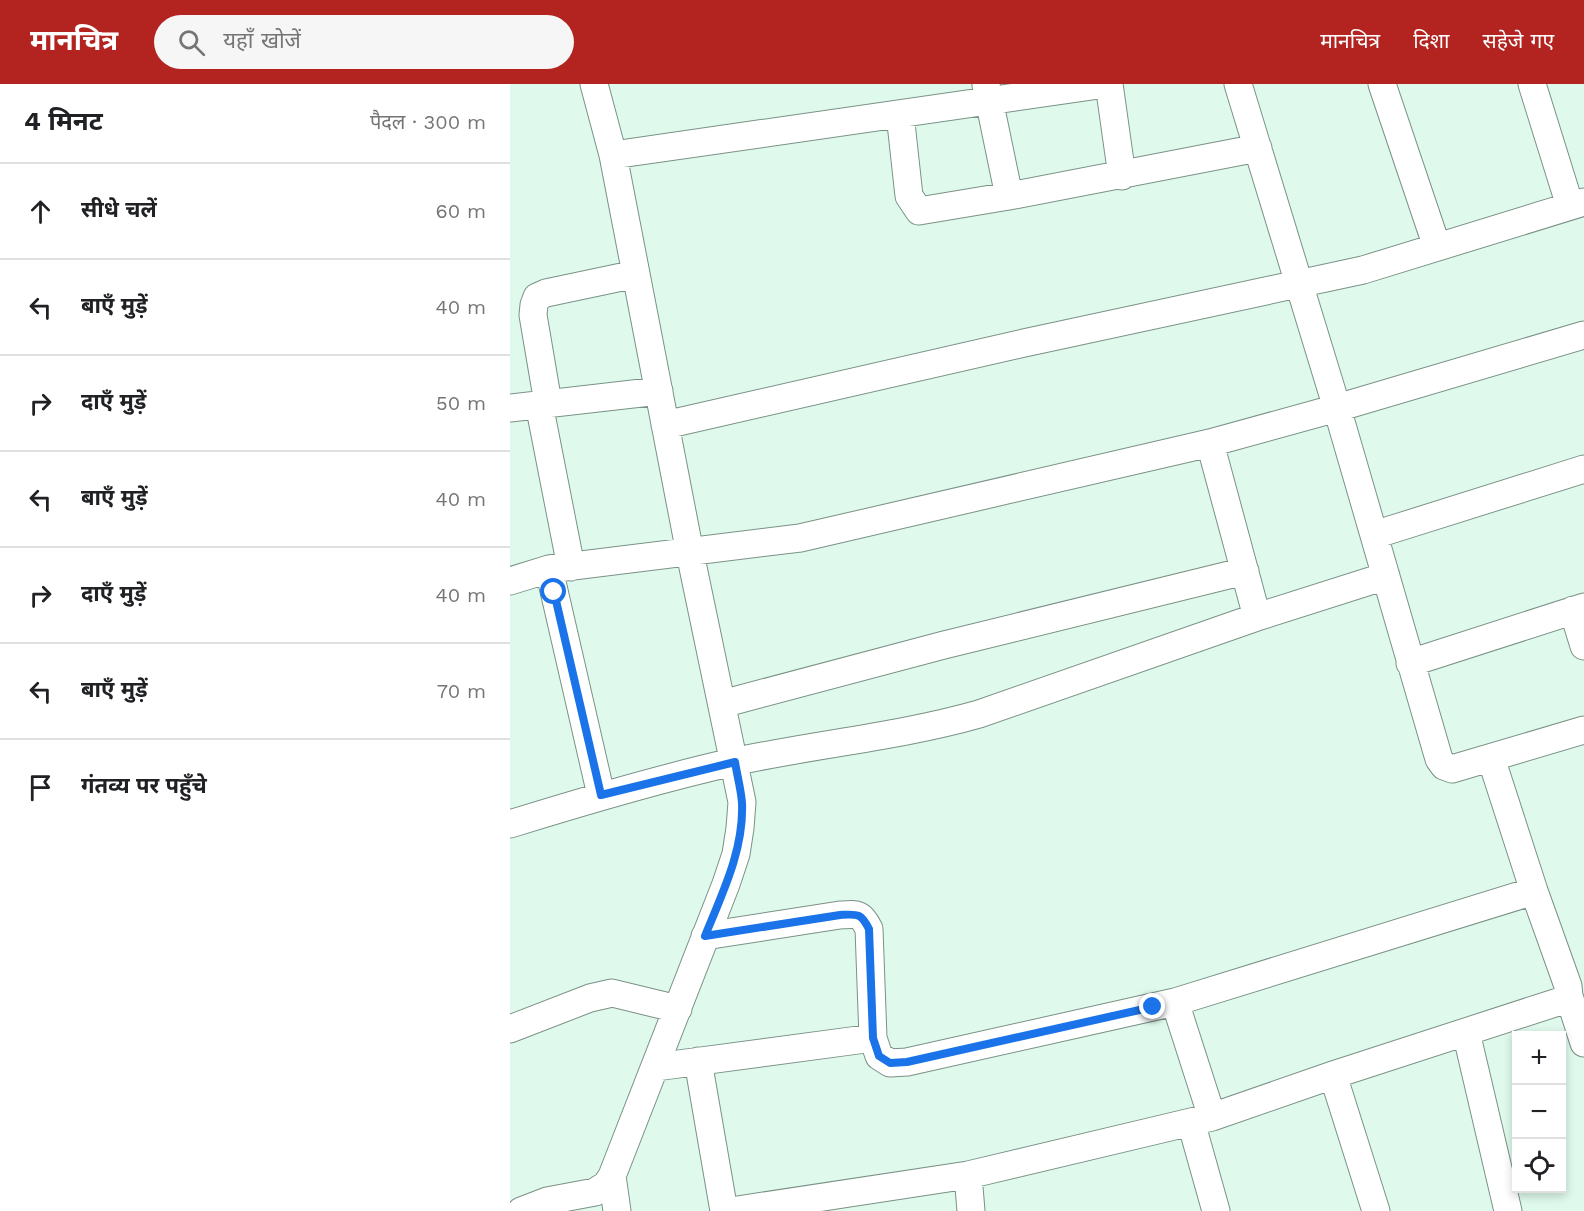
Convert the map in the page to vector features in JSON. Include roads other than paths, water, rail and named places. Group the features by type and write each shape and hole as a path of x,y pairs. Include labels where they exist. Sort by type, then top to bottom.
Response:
{"street":[{"path":"521,1211 547,1201 596,1192 606,1185 612,1176 726,884 736,854 742,802 690,553 613,155 594,84"},
{"path":"613,155 900,114 989,93 1108,84 1122,176"},
{"path":"1238,84 1337,408 1435,750 1444,766 1452,769 1584,730"},
{"path":"1382,84 1437,247"},
{"path":"665,425 1024,343 1363,270 1577,204 1532,84"},
{"path":"989,93 1009,196"},
{"path":"900,114 909,196 919,211 1122,176 1258,148"},
{"path":"601,795 560,568 534,304 537,297 546,293 636,274"},
{"path":"510,581 560,568 800,538 1210,443 1584,335"},
{"path":"510,408 658,391"},
{"path":"1210,443 1257,617"},
{"path":"1374,535 1584,469"},
{"path":"722,704 945,645 1245,571"},
{"path":"510,824 601,795 735,762 934,727 1043,693 1257,617 1386,576"},
{"path":"1410,663 1578,608 1584,645"},
{"path":"1491,758 1534,891 1568,986 1584,1043"},
{"path":"705,936 856,914 864,919 869,929 873,1038 879,1056 890,1063 907,1062 1175,1002 1534,891"},
{"path":"510,1029 612,993 678,1009"},
{"path":"731,1211 968,1175 1202,1120 1561,1001 1569,996"},
{"path":"1175,1002 1202,1120 1216,1211"},
{"path":"1466,1032 1508,1211"},
{"path":"656,1067 873,1038"},
{"path":"698,1062 724,1211"},
{"path":"1333,1075 1376,1211"},
{"path":"968,1175 971,1211"},
{"path":"612,1176 617,1211"}]}
